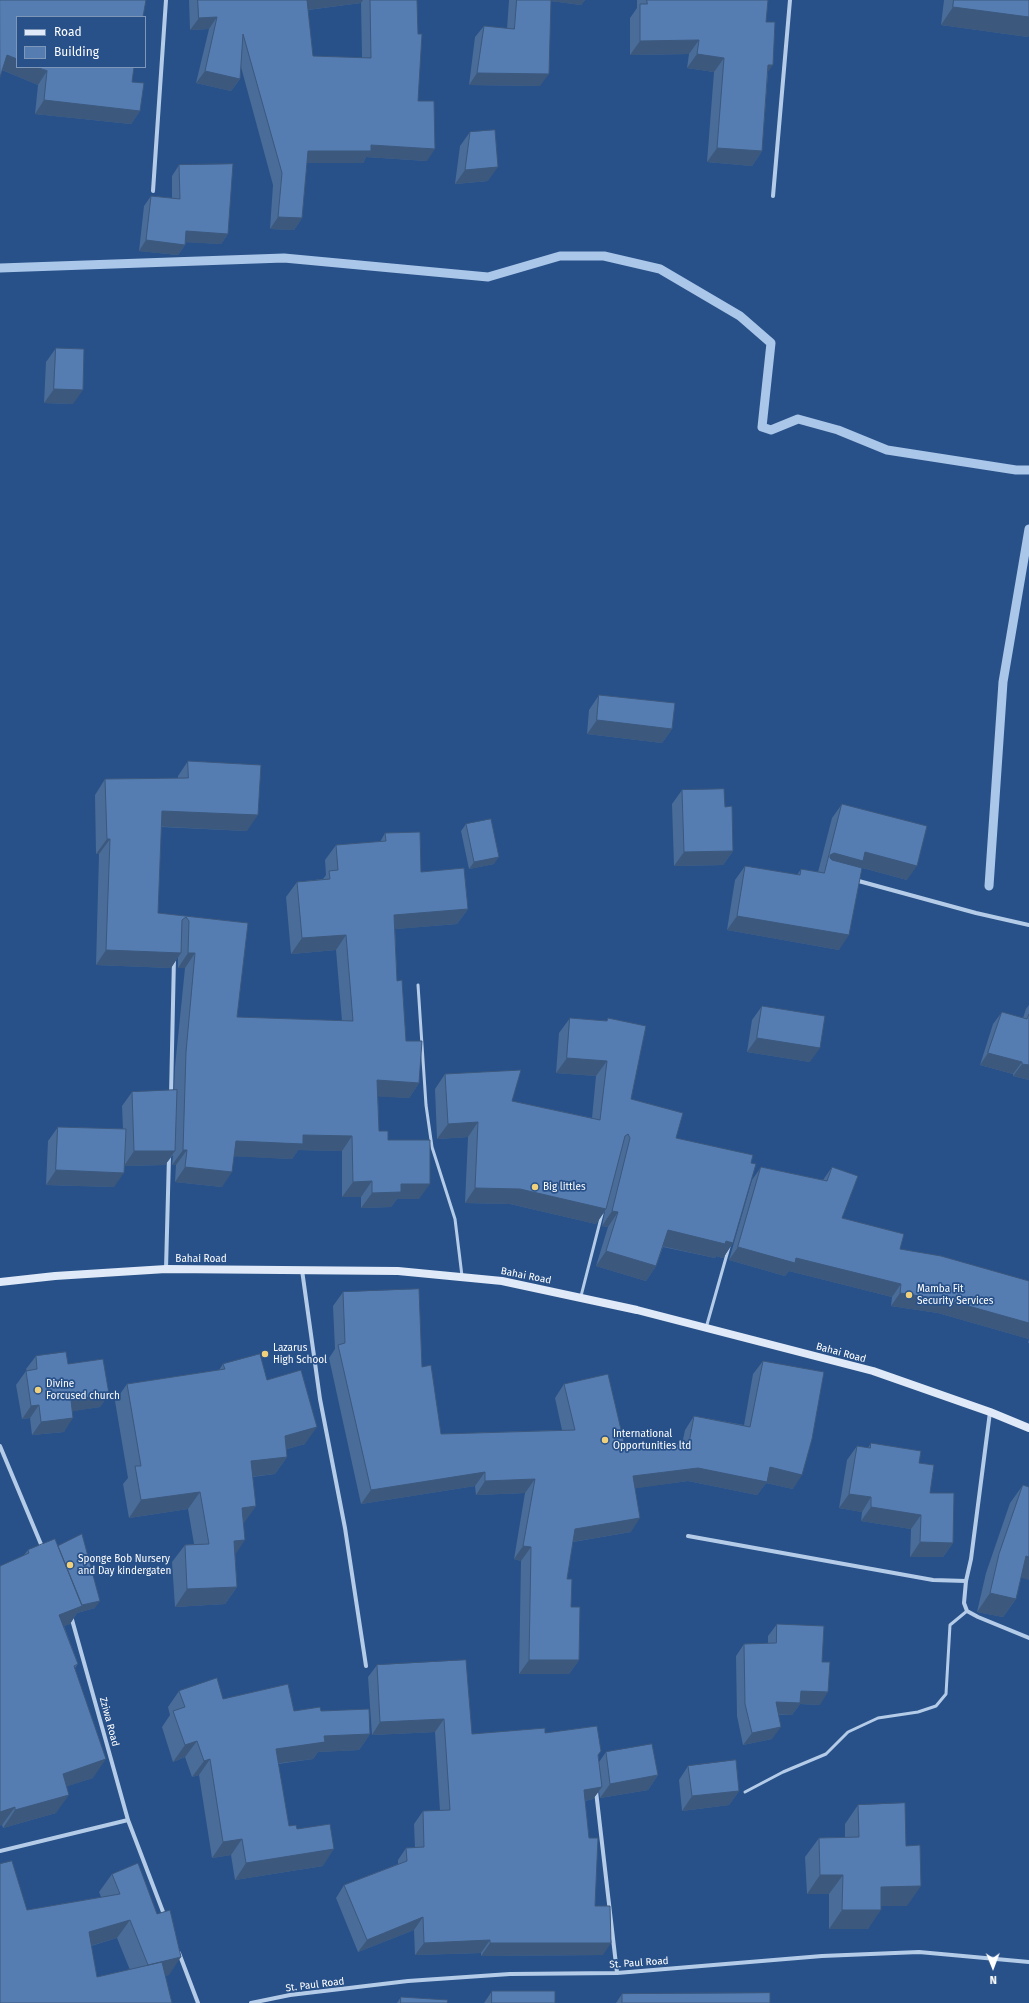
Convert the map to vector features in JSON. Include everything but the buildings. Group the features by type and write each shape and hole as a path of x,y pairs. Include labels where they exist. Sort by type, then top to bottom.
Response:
{"street":[{"path":"153,191 166,0"},
{"path":"773,196 790,0"},
{"path":"846,877 976,913 1029,925"},
{"path":"171,1103 175,952"},
{"path":"166,1269 169,1150"},
{"name":"Bahai Road","path":"0,1282 55,1276 166,1269 398,1271 502,1281 637,1310 873,1371 990,1412 1029,1428"},
{"path":"302,1270 320,1399 345,1528 366,1666"},
{"path":"990,1412 972,1559 966,1581 964,1603 967,1611 978,1617 1029,1638"},
{"path":"0,1446 46,1556"},
{"path":"688,1536 933,1580 966,1581"},
{"name":"Zziwa Road","path":"69,1611 128,1820 167,1923"},
{"path":"595,1783 617,1973"},
{"path":"0,1851 128,1820"},
{"path":"175,1944 198,2003"},
{"name":"St. Paul Road","path":"251,2003 290,1995 408,1981 510,1974 617,1973 822,1956 919,1952 1029,1962"}],"lane":[{"path":"418,985 426,1105 432,1147 455,1219 462,1277"},
{"path":"580,1298 604,1206"},
{"path":"706,1328 730,1244"},
{"path":"745,1792 783,1772 826,1754 848,1732 878,1718 918,1712 936,1706 946,1694 950,1626 967,1611"}],"waterway":[{"path":"0,268 284,258 488,277 560,256 604,256 660,269 740,316 771,343 762,427 771,430 798,419 838,430 887,450 1016,470 1029,470"},
{"path":"989,886 1003,682 1029,529"}],"place":[{"name":"Big littles","path":"535,1187"},
{"name":"Mamba Fit Security Services","path":"909,1295"},
{"name":"Lazarus High School","path":"265,1354"},
{"name":"Divine Forcused church","path":"38,1390"},
{"name":"International Opportunities ltd","path":"605,1440"},
{"name":"Sponge Bob Nursery and Day kindergaten","path":"70,1565"}]}
